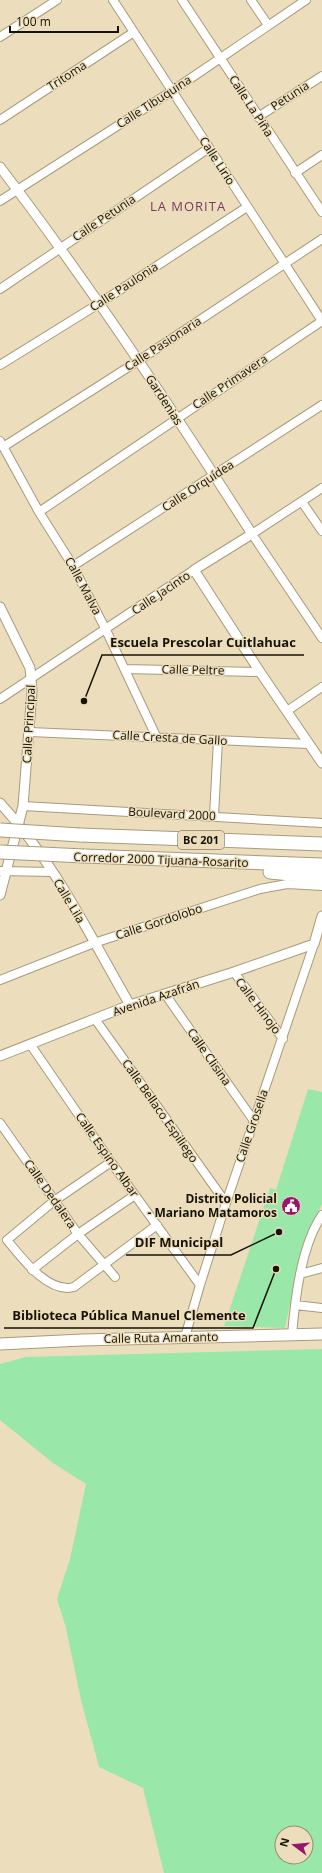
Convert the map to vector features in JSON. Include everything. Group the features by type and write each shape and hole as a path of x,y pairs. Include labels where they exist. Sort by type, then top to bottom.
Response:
{"highway":[{"name":"Corredor 2000 Tijuana-Rosarito","path":"0,830 80,836 322,844"},
{"name":"Corredor 2000 Tijuana-Rosarito","path":"0,852 220,863 322,866"},
{"path":"220,863 241,869 322,877"}],"main road":[{"name":"Calle Ruta Amaranto","path":"0,1344 185,1337 322,1334"}],"street":[{"path":"0,38 57,0"},
{"name":"Calle Lirio","path":"114,0 322,321"},
{"name":"Calle La Piña","path":"182,0 322,212"},
{"path":"251,0 268,25"},
{"name":"Calle Tibuquina","path":"0,201 172,91 306,0"},
{"name":"Tritoma","path":"0,120 134,32"},
{"name":"Petunia","path":"258,117 322,76"},
{"name":"Calle Petunia","path":"0,289 60,247 210,148"},
{"path":"295,173 322,155"},
{"name":"Gardenias","path":"0,167 100,303 322,638"},
{"name":"Calle Paulonia","path":"0,365 100,303 247,207"},
{"name":"Calle Pasionaria","path":"1,444 138,361 322,240"},
{"name":"Calle Primavera","path":"39,512 176,418 322,321"},
{"name":"Calle Orquídea","path":"73,566 322,405"},
{"name":"Calle Malva","path":"1,444 39,512 73,566 106,630 156,736"},
{"name":"Calle Jacinto","path":"0,699 106,630 194,570 322,488"},
{"path":"302,502 322,531"},
{"path":"194,570 260,672 322,763"},
{"name":"Calle Principal","path":"0,607 2,618 30,668 32,679 30,732 23,806 4,872 0,895"},
{"name":"Calle Peltre","path":"125,669 260,672"},
{"path":"287,711 322,687"},
{"name":"Calle Cresta de Gallo","path":"30,732 156,736 309,744"},
{"path":"214,816 218,740"},
{"name":"Calle Lila","path":"0,803 19,824 52,872 130,1005"},
{"name":"Boulevard 2000","path":"23,806 322,823"},
{"path":"4,872 52,872"},
{"name":"Calle Gordolobo","path":"0,980 94,943 274,886 322,886"},
{"name":"Calle Grosella","path":"185,1337 226,1204 283,1039 322,916"},
{"name":"Avenida Azafrán","path":"0,1056 130,1005 234,972 314,944"},
{"name":"Calle Hinojo","path":"234,972 283,1039"},
{"name":"Calle Clisina","path":"165,994 254,1121"},
{"name":"Calle Bellaco Espiliego","path":"95,1019 226,1204"},
{"name":"Calle Espino Albar","path":"30,1044 111,1162 200,1285"},
{"name":"Calle Dedalera","path":"0,1123 78,1234 115,1277"},
{"path":"111,1162 54,1201 7,1240 32,1270 60,1288 67,1289 74,1287 157,1225"},
{"path":"32,1270 78,1234 135,1195"},
{"path":"292,1335 300,1274 322,1215"},
{"path":"300,1274 322,1268"},
{"path":"295,1305 322,1308"}],"green space":[{"path":"308,1089 322,1092 322,1204 300,1254 285,1328 224,1326 270,1188 276,1190"},
{"path":"322,1349 322,1873 164,1873 143,1788 99,1767 81,1700 66,1628 57,1599 70,1559 86,1484 53,1463 0,1420 0,1364 26,1357"}],"place":[{"name":"Escuela Prescolar Cuitlahuac","path":"84,701"},
{"name":"Distrito Policial - Mariano Matamoros","path":"291,1206"},
{"name":"DIF Municipal","path":"279,1232"},
{"name":"Biblioteca Pública Manuel Clemente","path":"276,1269"}],"district":[{"name":"LA MORITA","path":"188,206"}]}
